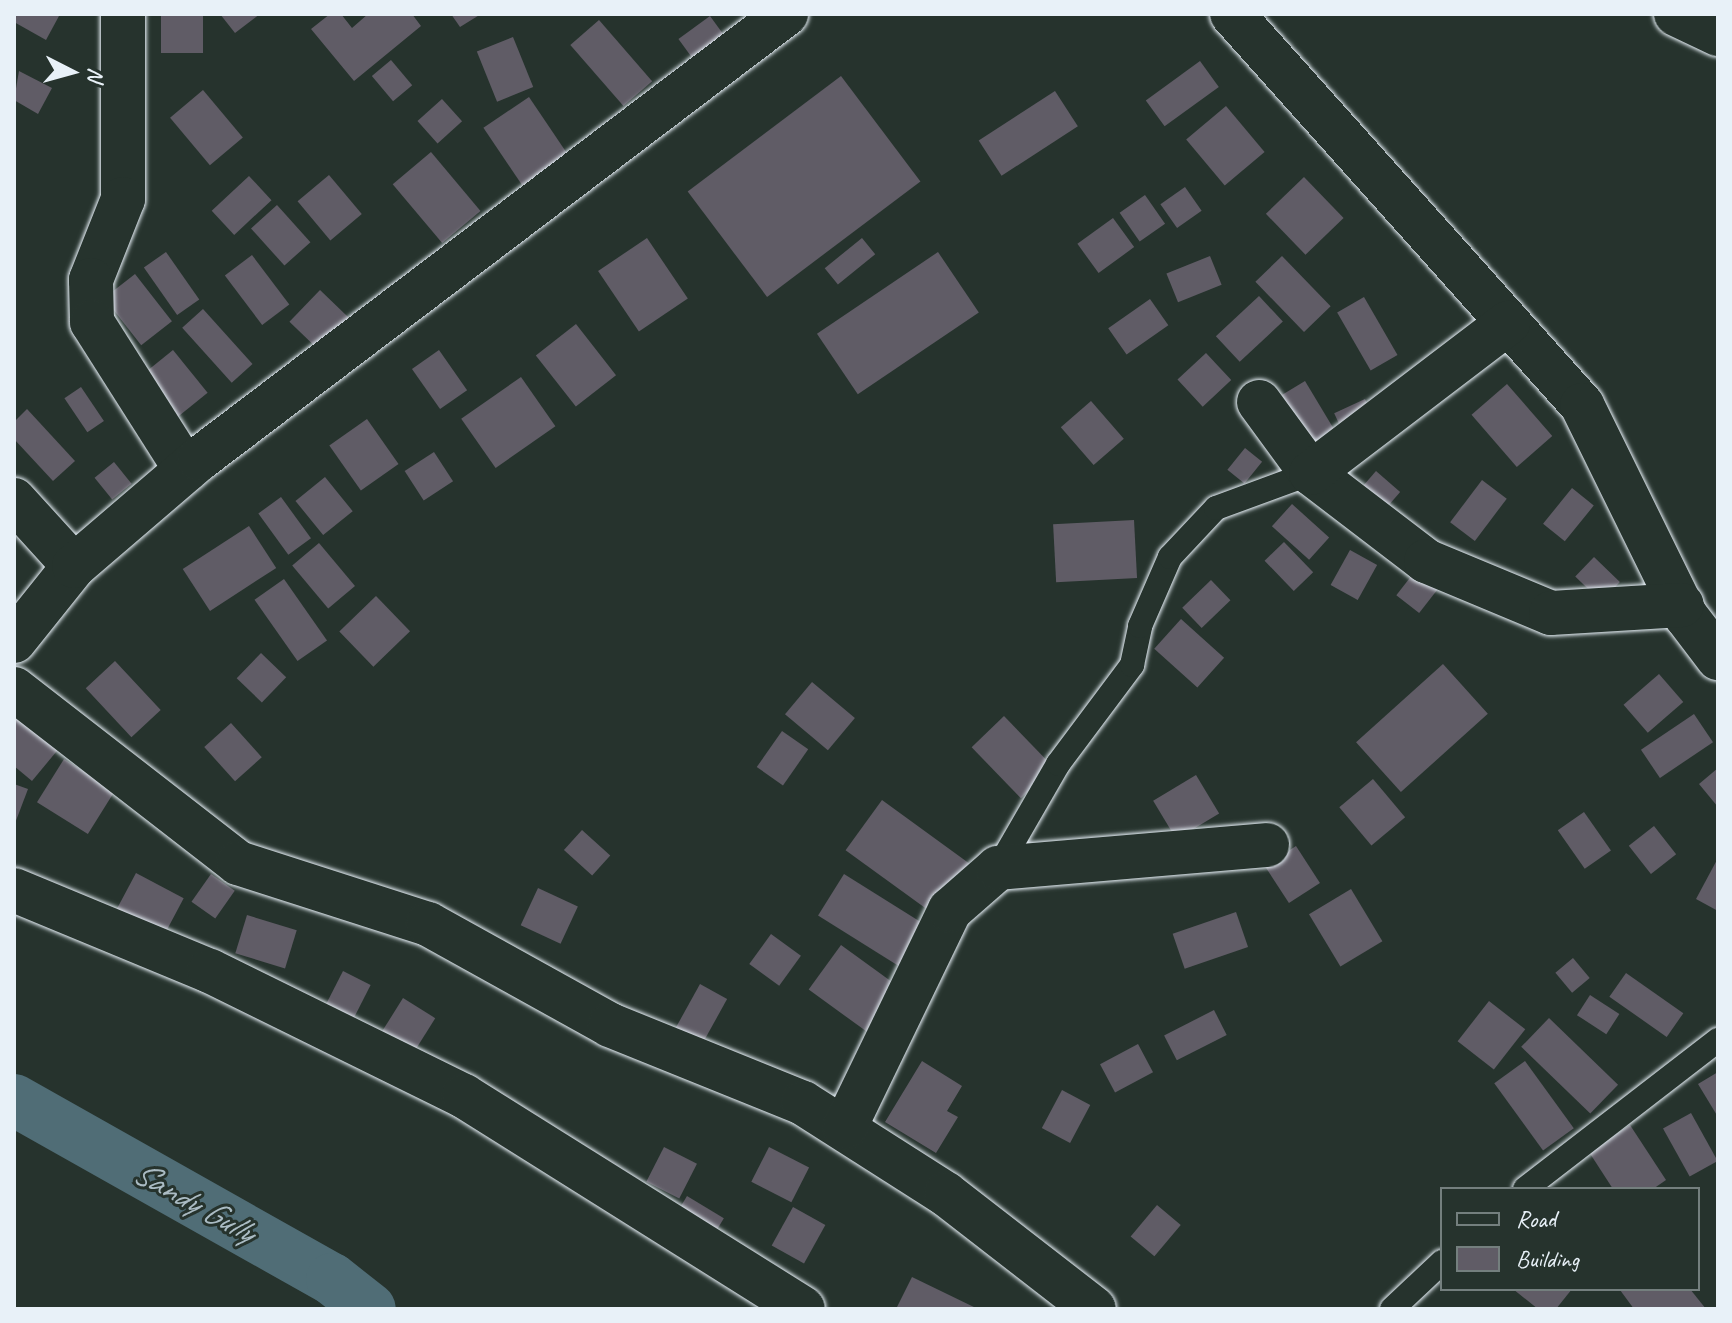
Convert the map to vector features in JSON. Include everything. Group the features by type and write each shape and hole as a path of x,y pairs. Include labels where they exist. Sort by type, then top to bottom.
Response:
{"street":[{"path":"123,14 123,199 91,280 92,322 186,470"},
{"path":"14,641 74,566 186,470 786,14"},
{"path":"1232,14 1582,405 1682,605 1718,658"},
{"path":"1676,14 1718,34"},
{"path":"1311,473 1508,323"},
{"path":"1259,402 1311,473 1426,561 1551,613 1682,605"},
{"path":"14,500 74,566"},
{"path":"14,689 238,863 428,924 610,1025 845,1127 1094,1309"},
{"path":"845,1127 950,910 998,868 1267,845"},
{"path":"14,890 210,971 464,1096 803,1309"}],"lane":[{"path":"998,868 1058,764 1132,665 1140,626 1170,557 1216,508 1311,473"},
{"path":"1528,1187 1718,1040"},
{"path":"1392,1309 1440,1264"}],"building":[{"path":"14,14 59,16 46,40 14,22"},
{"path":"161,14 203,14 203,53 161,53"},
{"path":"220,14 260,14 235,33"},
{"path":"330,14 341,14 352,28 368,14 412,14 421,26 354,81 311,29"},
{"path":"451,14 481,14 460,27"},
{"path":"710,16 733,48 701,70 678,39"},
{"path":"599,20 652,81 623,106 570,45"},
{"path":"513,37 533,87 497,102 477,52"},
{"path":"391,60 412,85 393,101 372,76"},
{"path":"1200,61 1219,87 1165,126 1146,100"},
{"path":"19,71 52,88 38,114 14,100"},
{"path":"841,76 920,181 767,297 688,192"},
{"path":"203,90 243,137 210,165 170,118"},
{"path":"1055,91 1078,126 1002,176 979,141"},
{"path":"529,97 568,155 523,186 483,128"},
{"path":"442,99 462,121 438,143 417,121"},
{"path":"1226,106 1265,152 1225,185 1186,139"},
{"path":"431,152 480,211 442,243 393,184"},
{"path":"329,175 362,214 330,240 298,201"},
{"path":"249,176 272,200 234,235 212,211"},
{"path":"1304,177 1344,218 1305,255 1266,214"},
{"path":"1185,187 1202,211 1177,228 1160,204"},
{"path":"1145,195 1165,224 1140,241 1120,213"},
{"path":"277,205 310,242 284,266 251,228"},
{"path":"1113,218 1134,247 1099,273 1077,244"},
{"path":"647,238 688,299 639,332 598,271"},
{"path":"862,238 875,254 838,285 825,268"},
{"path":"166,252 199,300 177,315 144,267"},
{"path":"938,252 979,313 858,394 817,334"},
{"path":"252,255 289,305 262,325 225,275"},
{"path":"1210,256 1222,285 1178,302 1166,274"},
{"path":"1282,256 1331,306 1304,332 1255,282"},
{"path":"135,274 172,321 141,345 104,298"},
{"path":"320,290 351,320 320,352 289,322"},
{"path":"1259,296 1283,322 1240,362 1216,336"},
{"path":"1364,297 1398,355 1371,371 1337,312"},
{"path":"1150,299 1168,325 1127,354 1108,328"},
{"path":"203,309 253,364 232,383 182,328"},
{"path":"576,324 616,375 576,407 536,355"},
{"path":"173,350 208,393 174,420 140,377"},
{"path":"439,350 467,390 440,409 412,369"},
{"path":"1206,353 1231,380 1203,407 1177,380"},
{"path":"521,377 555,426 496,468 461,419"},
{"path":"1305,381 1341,441 1318,455 1282,395"},
{"path":"1507,384 1552,436 1517,467 1472,415"},
{"path":"81,387 104,421 87,432 64,398"},
{"path":"1365,399 1375,420 1344,434 1334,413"},
{"path":"1091,401 1124,439 1094,465 1061,427"},
{"path":"27,409 75,461 53,481 14,439 14,422"},
{"path":"367,419 399,464 361,490 329,445"},
{"path":"1245,448 1262,462 1244,484 1227,470"},
{"path":"434,452 453,481 424,500 405,471"},
{"path":"114,462 132,484 112,499 95,478"},
{"path":"1376,471 1400,492 1382,513 1358,492"},
{"path":"325,477 353,511 323,535 295,501"},
{"path":"1482,480 1507,499 1475,541 1450,522"},
{"path":"1572,488 1594,506 1565,541 1543,524"},
{"path":"281,497 311,538 288,555 258,513"},
{"path":"1292,504 1329,537 1309,560 1272,526"},
{"path":"1134,520 1137,578 1056,582 1053,524"},
{"path":"249,526 276,568 210,611 183,569"},
{"path":"1284,542 1313,572 1294,591 1265,561"},
{"path":"319,543 355,586 328,608 292,565"},
{"path":"1350,550 1377,565 1358,600 1331,585"},
{"path":"1594,557 1620,582 1601,601 1575,576"},
{"path":"1416,570 1439,588 1419,613 1396,595"},
{"path":"284,579 327,640 298,661 255,600"},
{"path":"1211,580 1230,600 1202,628 1182,608"},
{"path":"376,596 410,631 373,667 339,631"},
{"path":"1181,619 1224,658 1197,688 1154,649"},
{"path":"261,653 286,677 262,702 237,678"},
{"path":"115,661 161,710 131,737 86,688"},
{"path":"1443,664 1488,714 1401,792 1356,742"},
{"path":"1659,674 1683,702 1648,733 1624,705"},
{"path":"812,682 855,718 828,750 785,714"},
{"path":"14,707 61,746 32,781 14,766"},
{"path":"1694,714 1713,742 1660,778 1641,750"},
{"path":"1004,716 1053,767 1021,798 972,747"},
{"path":"231,723 262,757 235,781 204,747"},
{"path":"782,731 808,749 783,785 757,767"},
{"path":"64,759 115,791 88,834 37,802"},
{"path":"1718,768 1718,807 1699,784"},
{"path":"1196,775 1219,814 1176,839 1153,801"},
{"path":"1373,779 1405,817 1371,846 1339,807"},
{"path":"14,784 28,789 14,826"},
{"path":"882,800 973,866 937,917 846,850"},
{"path":"1584,812 1611,851 1585,869 1558,830"},
{"path":"1654,826 1676,854 1651,874 1629,846"},
{"path":"582,830 610,855 592,875 564,850"},
{"path":"1296,846 1320,883 1289,903 1265,866"},
{"path":"1718,858 1718,911 1696,899"},
{"path":"136,873 184,898 162,939 114,914"},
{"path":"211,874 235,891 215,918 191,902"},
{"path":"844,874 933,930 907,971 818,916"},
{"path":"538,888 578,907 561,944 521,925"},
{"path":"1351,889 1382,941 1340,967 1309,914"},
{"path":"1236,912 1248,947 1185,969 1173,934"},
{"path":"247,915 297,930 285,968 235,953"},
{"path":"771,934 801,956 779,986 749,964"},
{"path":"841,945 904,991 872,1035 809,989"},
{"path":"1573,958 1590,978 1572,993 1555,973"},
{"path":"343,971 371,985 352,1022 324,1008"},
{"path":"1626,973 1683,1013 1667,1037 1609,997"},
{"path":"700,984 727,999 698,1052 671,1036"},
{"path":"1590,995 1619,1014 1606,1034 1577,1015"},
{"path":"403,998 435,1018 413,1054 381,1034"},
{"path":"1489,1001 1525,1029 1494,1070 1458,1041"},
{"path":"1214,1010 1227,1035 1177,1060 1164,1035"},
{"path":"1549,1018 1618,1085 1590,1113 1521,1047"},
{"path":"1138,1044 1153,1072 1115,1092 1100,1064"},
{"path":"922,1061 962,1086 947,1111 958,1117 936,1153 885,1122"},
{"path":"1525,1061 1574,1128 1543,1150 1494,1083"},
{"path":"1718,1072 1718,1117 1698,1084"},
{"path":"1062,1090 1090,1105 1070,1143 1042,1128"},
{"path":"1691,1113 1718,1161 1690,1177 1663,1129"},
{"path":"1630,1125 1666,1180 1656,1187 1612,1187 1589,1152"},
{"path":"664,1147 697,1164 679,1199 646,1182"},
{"path":"769,1147 809,1167 791,1202 751,1182"},
{"path":"687,1196 724,1218 700,1258 663,1235"},
{"path":"1157,1205 1181,1225 1154,1256 1131,1236"},
{"path":"793,1207 825,1225 804,1263 772,1245"},
{"path":"912,1277 978,1309 896,1309"},
{"path":"1516,1291 1570,1291 1556,1309 1538,1309"},
{"path":"1621,1291 1692,1291 1706,1309 1634,1309"}],"waterway":[{"name":"Sandy Gully","path":"14,1100 332,1279 370,1309"}]}
